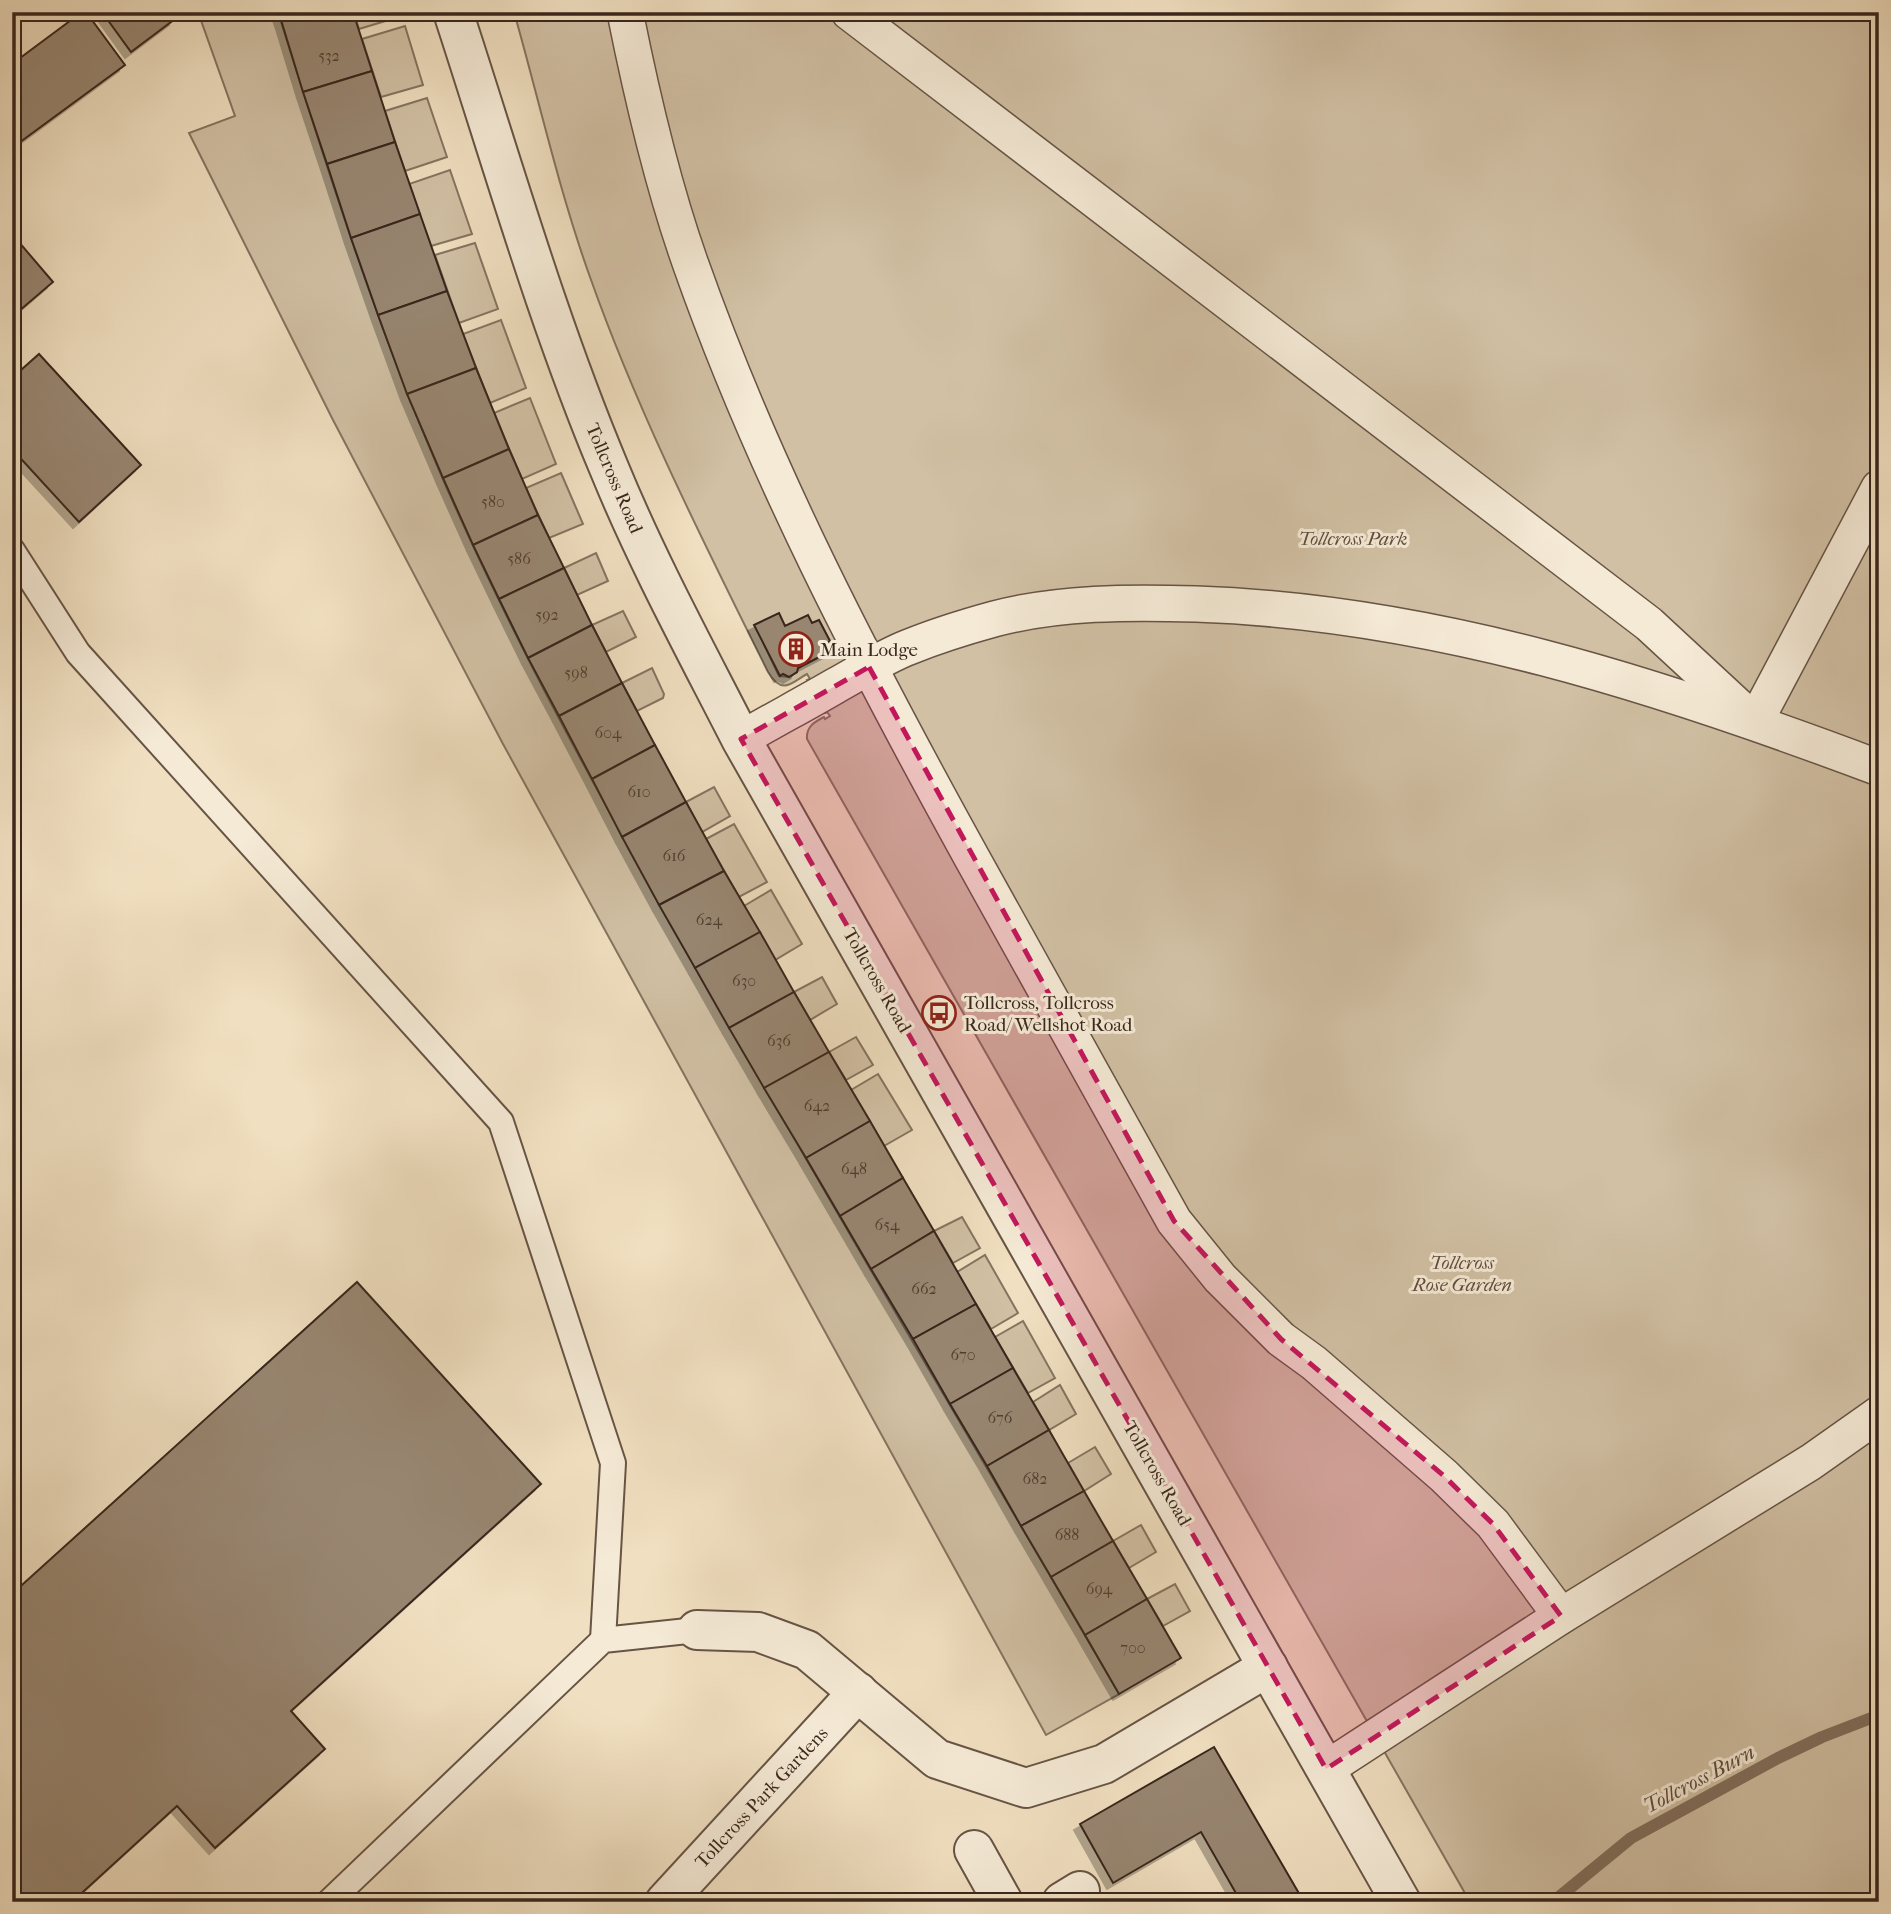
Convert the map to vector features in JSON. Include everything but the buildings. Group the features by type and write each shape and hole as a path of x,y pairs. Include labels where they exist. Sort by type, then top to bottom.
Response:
{"street":[{"name":"Tollcross Road","path":"453,12 546,299 599,443 644,546 741,739 1401,1902"},
{"path":"625,12 661,165 690,262 768,458 822,576 869,667 1174,1222 1220,1278 1281,1339 1314,1363 1434,1467 1493,1524 1561,1616"},
{"path":"849,12 1648,624 1755,722"},
{"path":"1755,722 1879,488"},
{"path":"741,739 906,648 953,631 1009,616 1102,604 1161,603 1231,606 1359,619 1466,638 1695,701 1879,768"},
{"path":"1326,1769 1561,1616 1811,1462 1879,1414"},
{"path":"697,1630 758,1632 807,1650 937,1759 1026,1788 1104,1764 1268,1667"},
{"name":"Tollcross Park Gardens","path":"665,1902 859,1692"},
{"path":"974,1850 1003,1902"}],"lane":[{"path":"12,550 78,653 501,1122 613,1463 603,1640"},
{"path":"329,1902 603,1640 697,1630"}],"highlighted area":[{"path":"869,667 1174,1221 1281,1339 1444,1476 1493,1524 1561,1616 1326,1769 741,739"}],"green space":[{"path":"198,12 278,12 374,305 418,420 470,540 530,663 747,1057 1119,1694 1046,1735 503,744 333,420 189,133 235,116"},
{"path":"353,12 401,12 402,16 359,29"},
{"name":"Tollcross Park","path":"514,12 1879,12 1879,1902 1470,1902 807,739 811,725 830,716 825,713 807,680 810,679 807,674 783,685 773,680 768,672 673,477 609,328 569,212","holes":["778,614 785,626 819,620 830,641 823,645 827,653 798,668 797,672 789,677 779,676 755,625"]},
{"path":"405,26 423,85 381,97 362,39"},
{"path":"427,98 447,157 405,171 385,111"},
{"path":"450,170 472,234 431,246 409,184"},
{"path":"475,243 498,309 459,323 435,255"},
{"path":"501,320 526,388 490,403 463,334"},
{"path":"530,398 556,464 522,479 494,413"},
{"path":"561,473 583,524 549,538 526,488"},
{"path":"596,553 608,581 577,595 564,568"},
{"path":"623,611 636,637 606,652 592,625"},
{"path":"652,668 664,694 663,698 637,711 622,683"},
{"path":"714,787 730,816 702,832 686,802"},
{"path":"734,824 767,882 739,897 706,839"},
{"path":"771,890 802,944 775,960 744,906"},
{"path":"822,977 837,1004 810,1020 794,992"},
{"path":"856,1037 873,1065 846,1080 829,1052"},
{"path":"878,1074 912,1130 884,1146 851,1090"},
{"path":"962,1217 980,1248 953,1263 934,1231"},
{"path":"985,1255 1018,1313 991,1329 957,1272"},
{"path":"1023,1321 1055,1378 1028,1393 995,1337"},
{"path":"1060,1385 1076,1414 1049,1430 1033,1402"},
{"path":"1095,1447 1111,1474 1084,1491 1068,1463"},
{"path":"1141,1525 1156,1552 1129,1568 1113,1541"},
{"path":"1175,1584 1190,1611 1163,1626 1147,1599"}],"waterway":[{"name":"Tollcross Burn","path":"1553,1902 1631,1838 1778,1758 1879,1715"}],"place":[{"name":"Main Lodge","path":"796,649"},
{"name":"Tollcross, Tollcross Road/ Wellshot Road","path":"939,1013"}],"park label":[{"name":"Tollcross Rose Garden","path":"1462,1273"}]}
